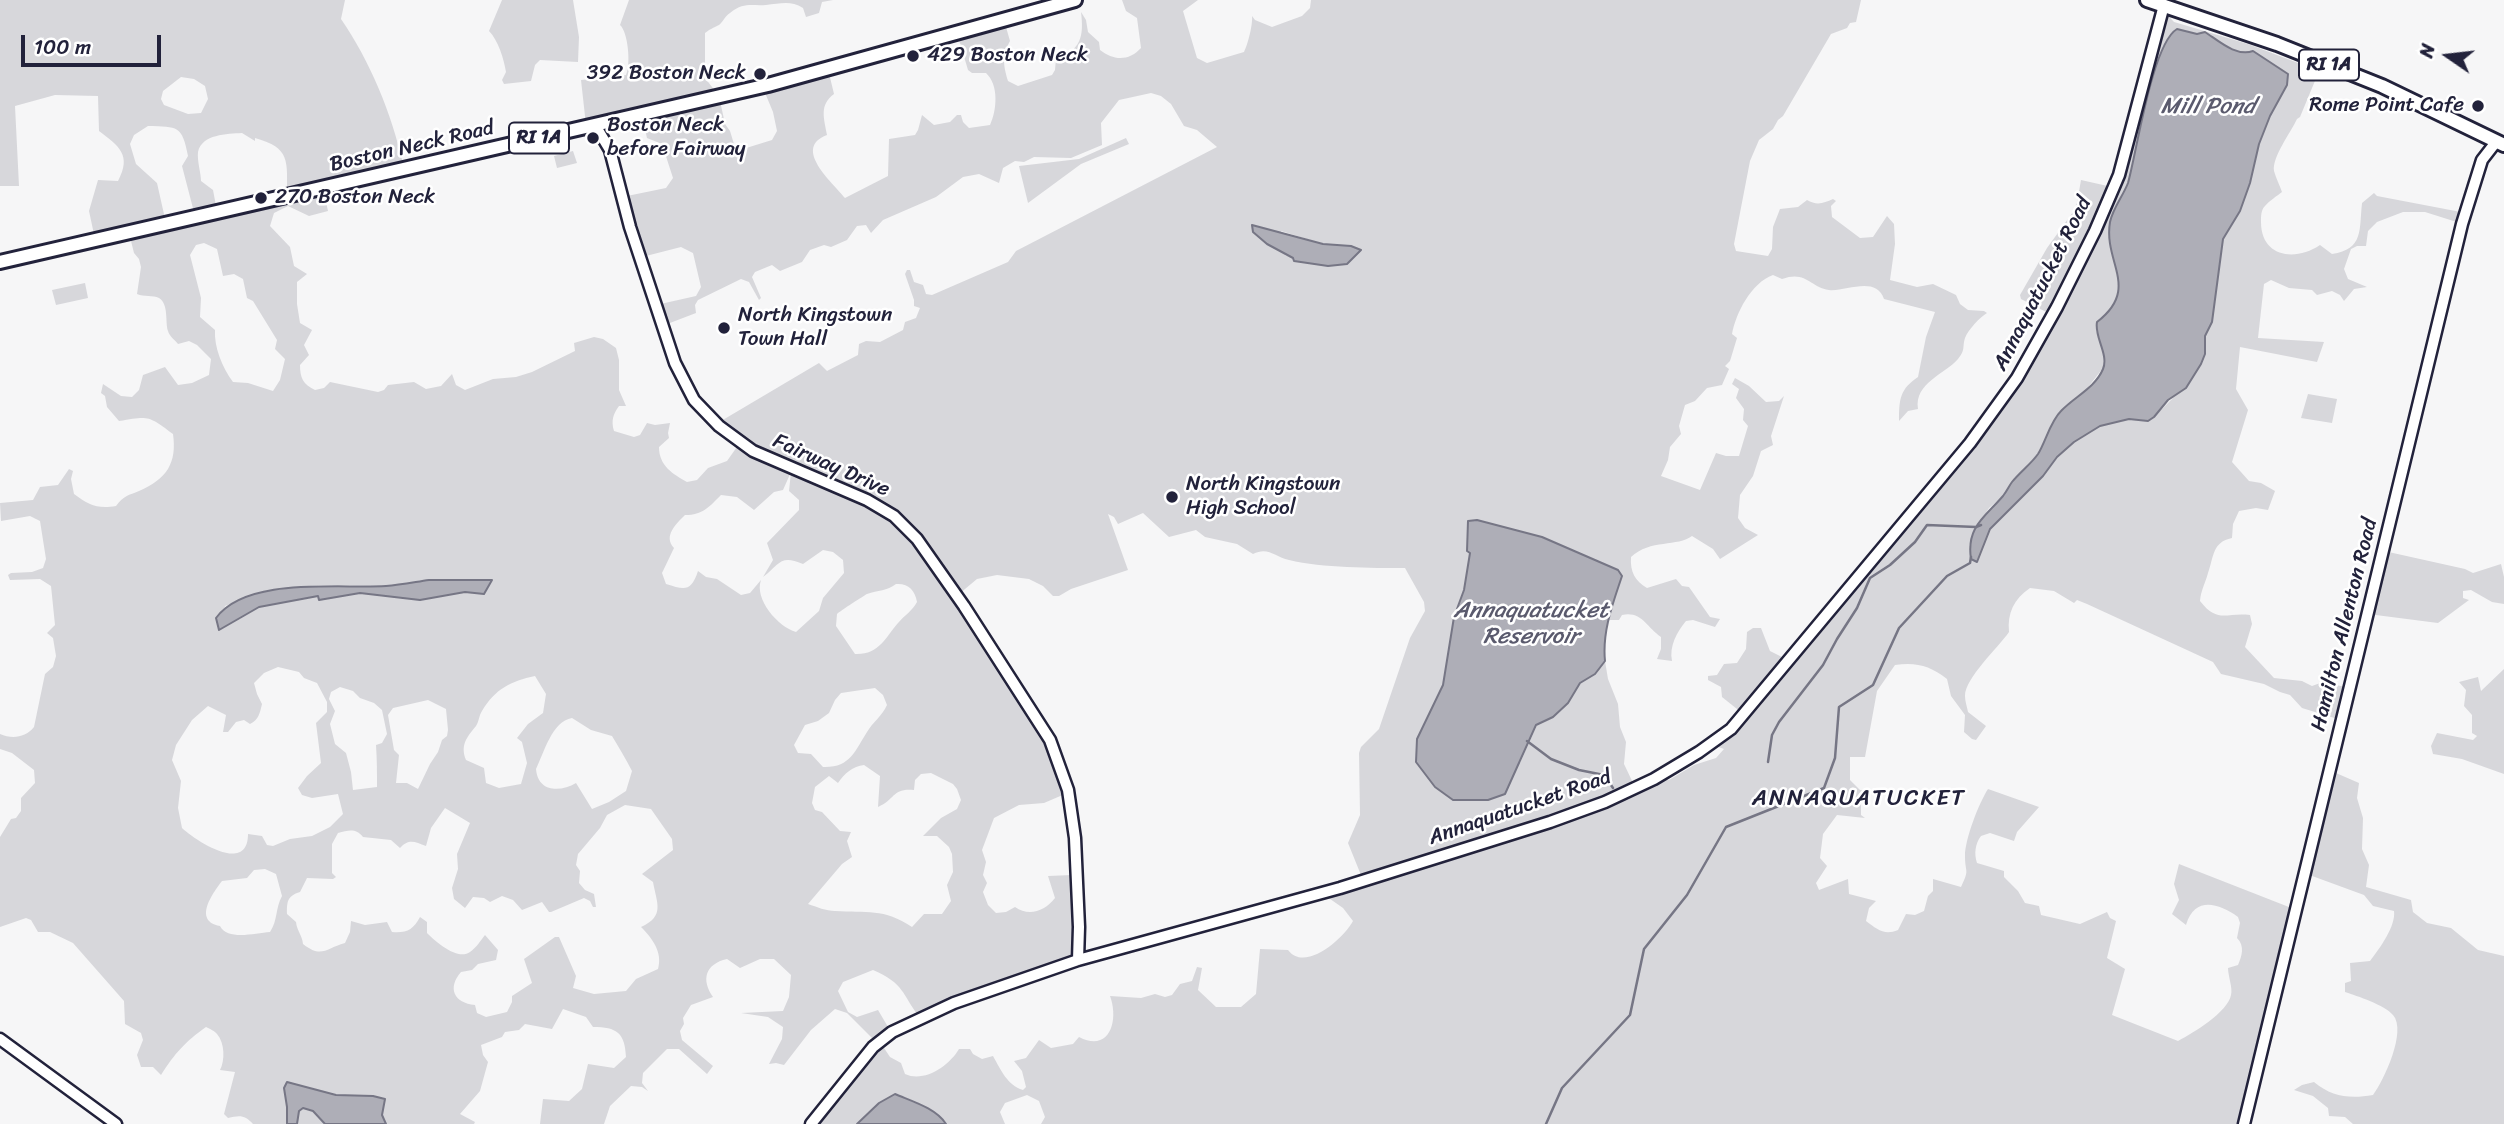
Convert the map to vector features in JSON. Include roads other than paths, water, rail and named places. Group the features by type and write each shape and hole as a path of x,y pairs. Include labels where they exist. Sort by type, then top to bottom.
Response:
{"main road":[{"name":"Boston Neck Road","path":"0,262 768,85 1075,0"},
{"name":"RI 1A","path":"2147,0 2277,44 2375,83 2500,143"}],"street":[{"name":"Annaquatucket Road","path":"810,1124 873,1047 892,1032 954,1003 1078,960 1328,892 1550,822 1605,802 1654,779 1731,729 1970,443 2017,378 2057,307 2119,175 2164,5"},
{"name":"Fairway Drive","path":"594,125 610,150 630,227 675,363 694,400 719,426 753,451 867,500 894,516 918,539 1050,740 1068,790 1075,838 1078,960"},
{"name":"Hamilton Allenton Road","path":"2244,1124 2462,224 2482,160 2500,143"},
{"path":"0,1039 116,1124"}],"water":[{"name":"Mill Pond","path":"2177,29 2197,34 2205,32 2234,50 2253,51 2288,74 2287,85 2259,144 2240,211 2223,239 2212,322 2205,336 2205,354 2186,388 2168,400 2154,417 2148,421 2129,419 2100,426 2074,442 2057,457 2043,476 1990,529 1977,562 1971,559 1970,548 1978,523 2038,454 2057,415 2095,382 2103,369 2104,357 2097,322 2110,310 2117,298 2119,286 2109,237 2110,222 2128,183 2146,100 2160,55"},
{"path":"1252,225 1323,244 1351,246 1361,250 1347,264 1328,266 1294,261 1253,232"},
{"name":"Annaquatucket Reservoir","path":"1477,520 1542,537 1618,570 1622,576 1607,628 1605,661 1595,674 1580,683 1568,703 1553,717 1536,725 1505,794 1488,800 1453,800 1435,787 1416,762 1417,739 1443,685 1454,617 1464,590 1470,553 1467,551 1468,521"},
{"path":"429,580 492,580 484,594 465,592 420,600 360,593 319,600 318,596 259,607 219,630 216,618 230,605 271,590 320,586 386,586"},
{"path":"287,1082 336,1095 385,1099 382,1115 386,1124 325,1124 313,1111 303,1108 299,1111 297,1124 287,1124 284,1088"},
{"path":"895,1094 930,1109 946,1124 857,1124 879,1103"}],"waterway":[{"path":"1768,762 1772,735 1779,722 1823,665 1857,608 1870,578 1890,565 1915,542 1927,525 1981,525"},
{"path":"1546,1124 1562,1088 1630,1015 1644,949 1687,895 1726,827 1824,788 1835,758 1839,707 1873,685 1899,628 1947,576 1970,563 1971,557"},
{"path":"1527,741 1551,759 1579,770 1604,775 1613,788"}],"place":[{"name":"429 Boston Neck","path":"913,56"},
{"name":"392 Boston Neck","path":"760,74"},
{"name":"Rome Point Cafe","path":"2478,106"},
{"name":"Boston Neck before Fairway","path":"593,138"},
{"name":"270 Boston Neck","path":"261,198"},
{"name":"North Kingstown Town Hall","path":"724,328"},
{"name":"North Kingstown High School","path":"1172,497"}],"district":[{"name":"ANNAQUATUCKET","path":"1859,799"}]}
